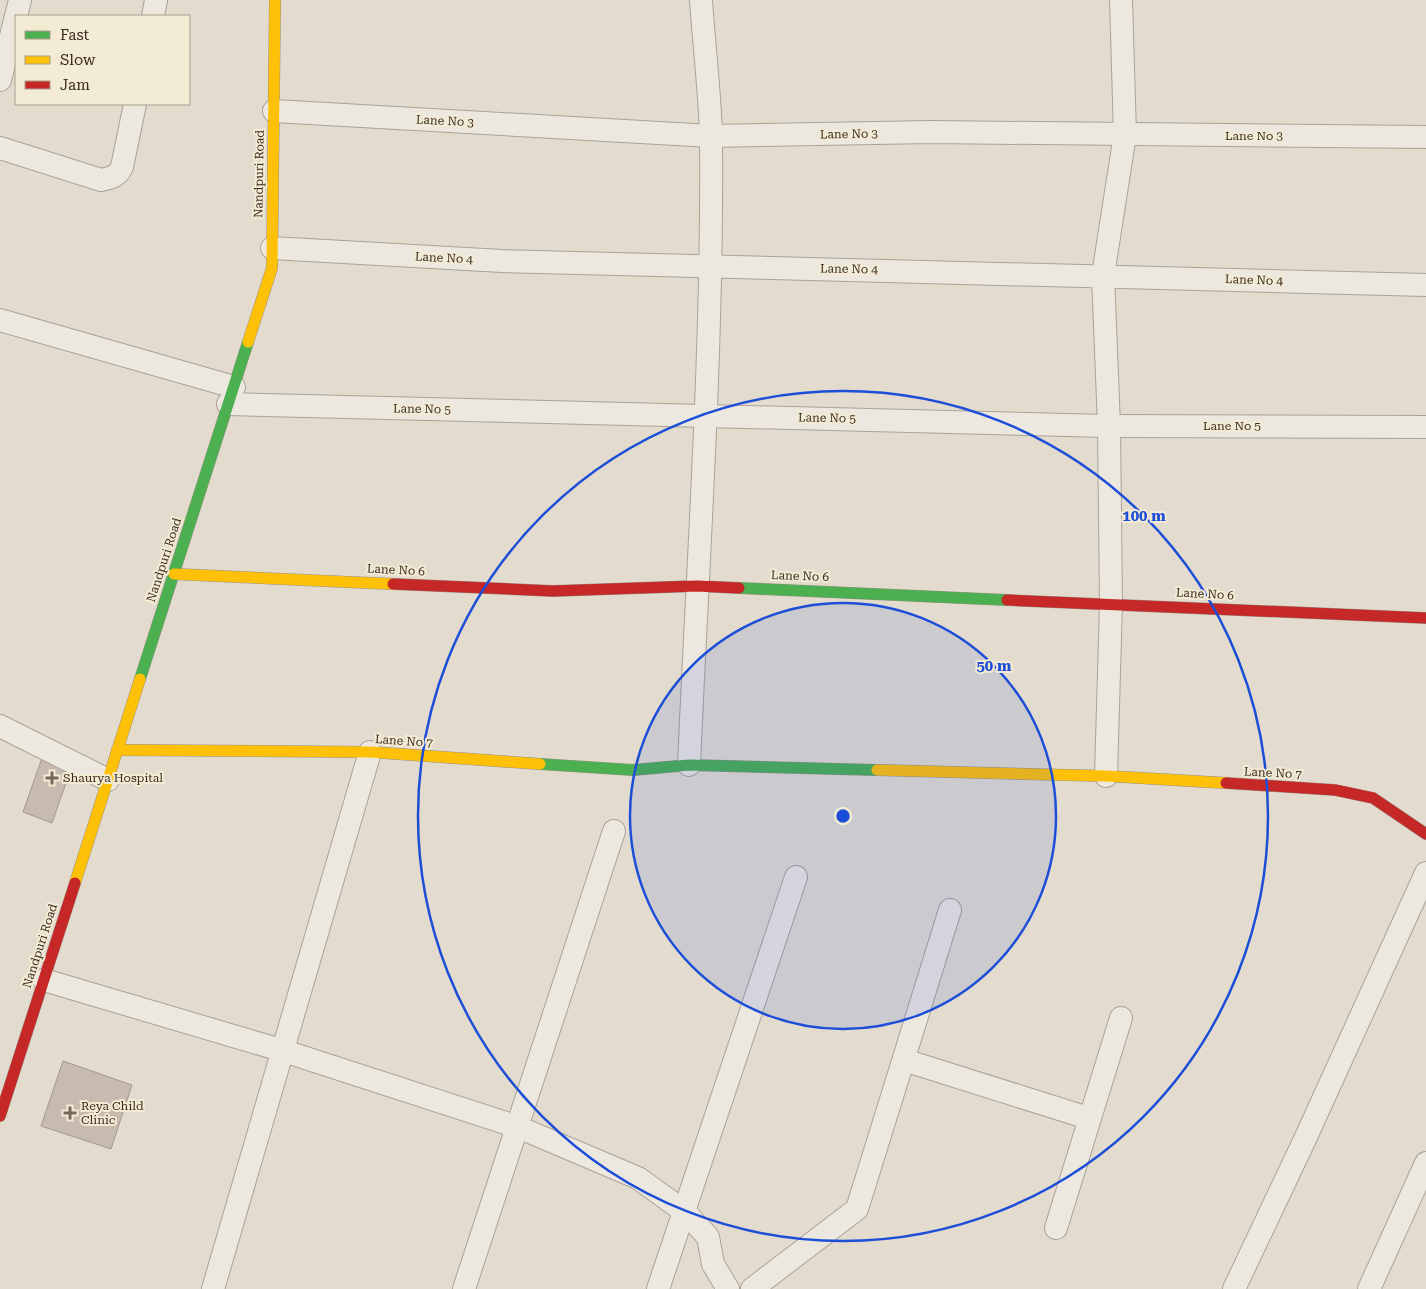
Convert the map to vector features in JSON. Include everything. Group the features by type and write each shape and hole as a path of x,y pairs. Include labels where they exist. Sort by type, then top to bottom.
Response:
{"street":[{"path":"16,15 20,0"},
{"path":"153,15 156,0"},
{"name":"Nandpuri Road","path":"0,1116 272,268 275,0"},
{"path":"689,765 696,586 706,415 710,266 711,136 701,0"},
{"path":"1106,776 1111,603 1110,426 1103,275 1125,135 1121,0"},
{"path":"0,80 15,20"},
{"path":"0,148 102,180 112,178 122,167 135,105"},
{"name":"Lane No 3","path":"274,111 711,136 931,132 1426,137"},
{"name":"Lane No 4","path":"272,248 502,261 1103,275 1426,285"},
{"name":"Lane No 5","path":"0,320 231,396 706,415 1110,426 1426,427"},
{"name":"Lane No 6","path":"174,574 553,591 696,586 1426,618"},
{"path":"0,726 108,780"},
{"name":"Lane No 7","path":"117,750 370,752 633,770 689,765 1106,776 1335,790 1372,798 1426,834"},
{"path":"213,1289 370,752"},
{"path":"464,1289 614,832"},
{"path":"1234,1289 1306,1137 1426,873"},
{"path":"658,1289 796,877"},
{"path":"752,1289 857,1209 950,910"},
{"path":"44,980 284,1051 518,1127 638,1178 685,1212 708,1237 713,1264 728,1289"},
{"path":"1056,1228 1088,1118 1121,1018"},
{"path":"904,1060 1088,1118"},
{"path":"1369,1289 1426,1163"}],"building":[{"path":"43,755 72,766 52,823 23,812"},
{"path":"63,1061 132,1085 111,1149 41,1126"}],"traffic: fast":[{"path":"140,679 248,342"},
{"path":"739,588 1007,600"},
{"path":"540,764 633,770 689,765 877,770"}],"traffic: slow":[{"path":"248,342 272,268 275,0"},
{"path":"174,574 393,584"},
{"path":"75,883 140,679"},
{"path":"117,750 370,752 540,764"},
{"path":"877,770 1106,776 1226,783"}],"traffic: jam":[{"path":"393,584 553,591 697,586 739,588"},
{"path":"1007,600 1426,618"},
{"path":"1226,783 1335,790 1373,798 1426,834"},
{"path":"0,1116 75,883"}],"place":[{"name":"Shaurya Hospital","path":"52,778"},
{"name":"Reya Child Clinic","path":"70,1113"}]}
